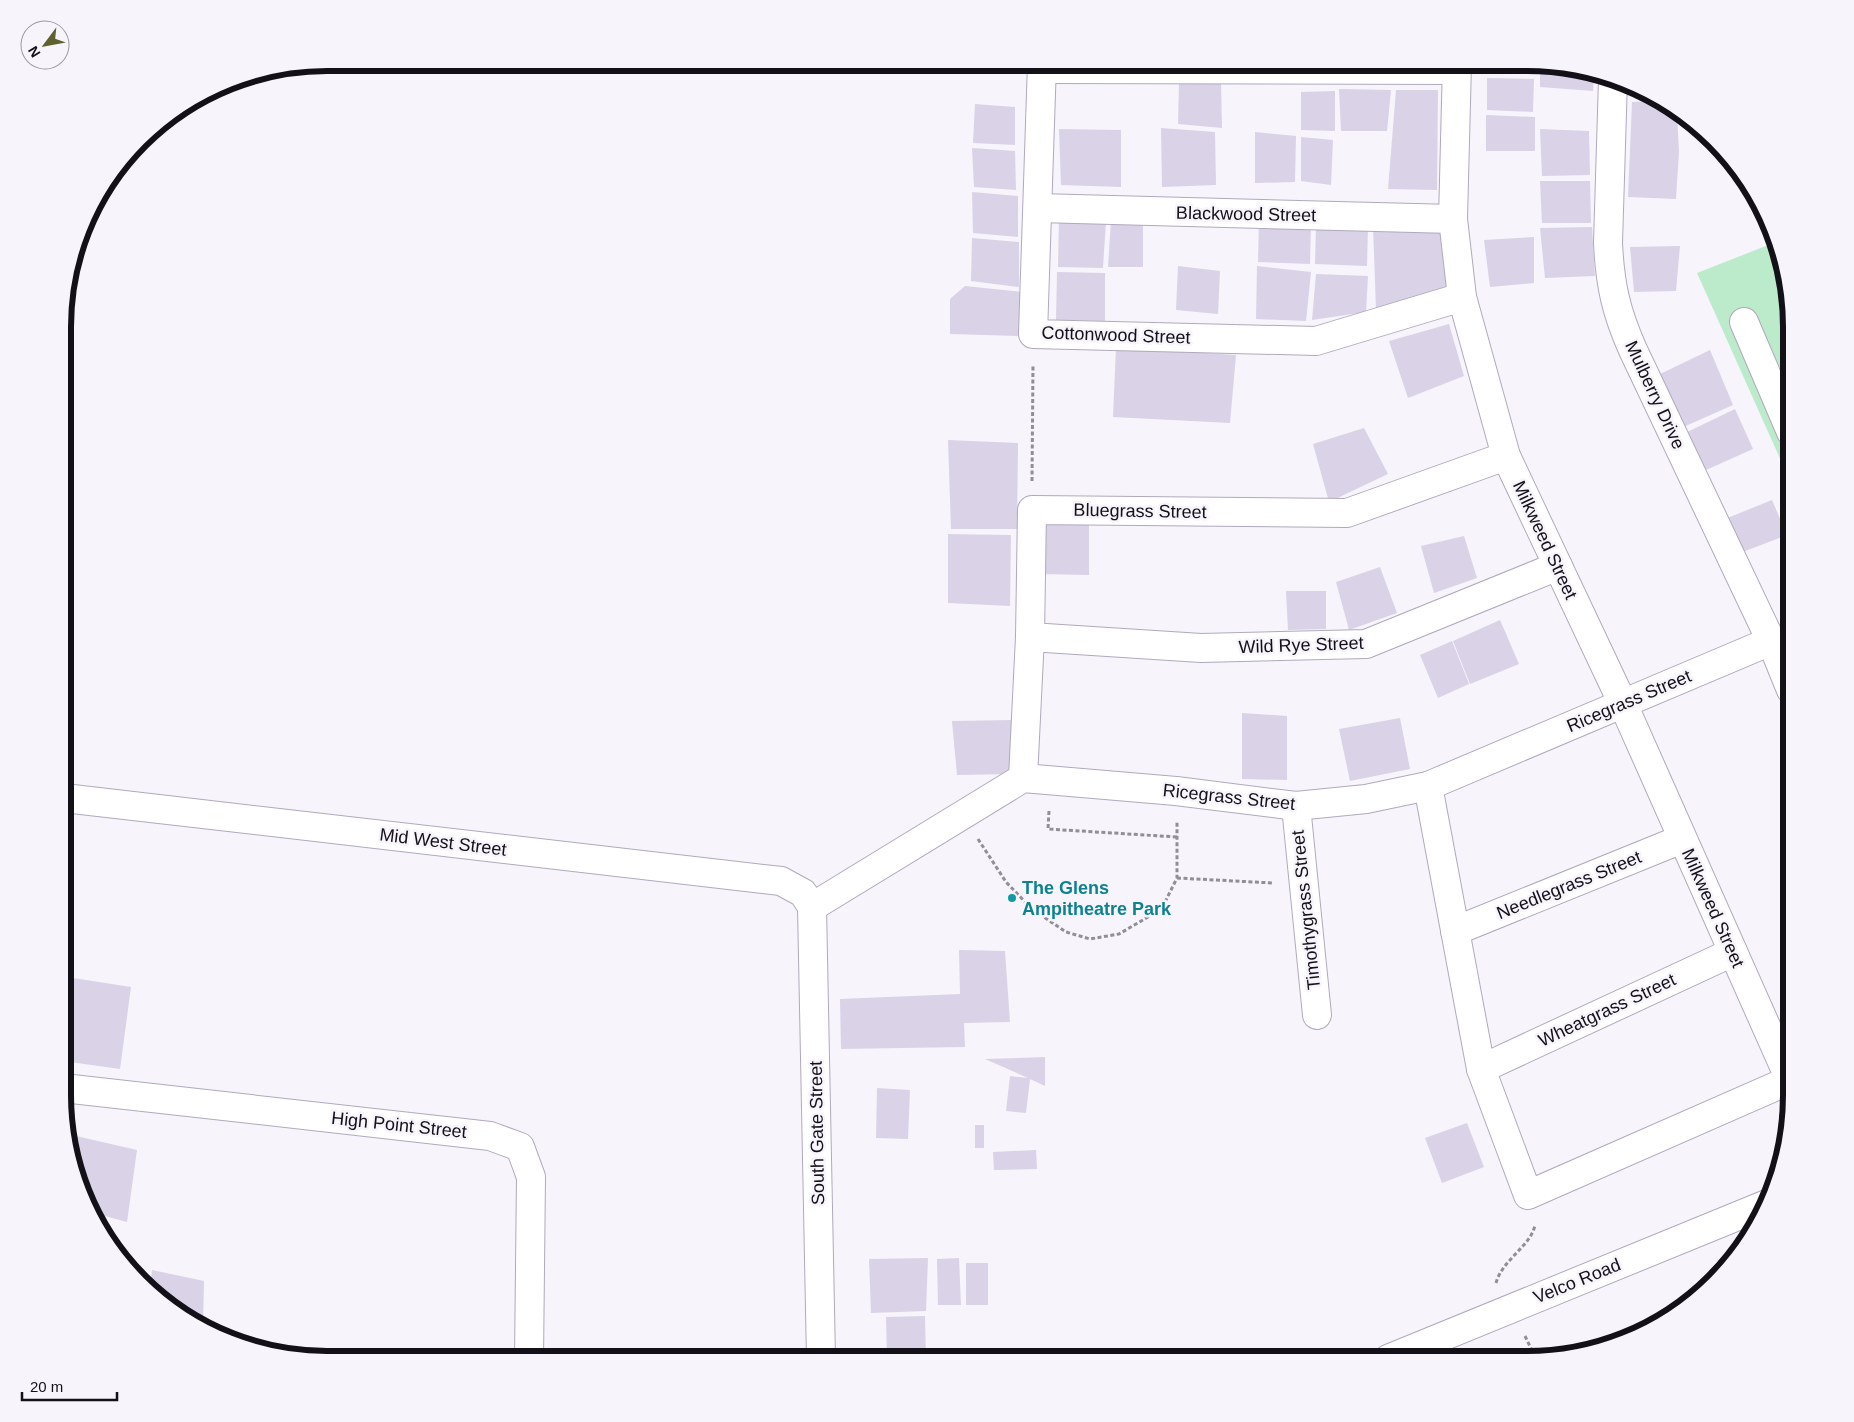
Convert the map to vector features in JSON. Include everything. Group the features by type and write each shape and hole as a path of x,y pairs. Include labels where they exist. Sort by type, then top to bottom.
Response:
{"street":[{"name":"Cottonwood Street","path":"1042,71 1033,334 1316,340 1462,297"},
{"name":"Milkweed Street","path":"1457,71 1453,219 1462,297 1506,456 1623,704 1783,1064"},
{"name":"Mulberry Drive","path":"1613,86 1608,243 1609,271 1613,296 1633,350 1771,641 1783,670"},
{"name":"Blackwood Street","path":"1038,208 1453,219"},
{"path":"1744,322 1783,413"},
{"name":"Bluegrass Street","path":"1032,510 1347,513 1506,456"},
{"path":"812,907 1023,778 1030,637 1032,510"},
{"name":"Wild Rye Street","path":"1030,637 1201,648 1366,644 1558,566"},
{"name":"Ricegrass Street","path":"1023,778 1176,791 1296,806 1366,799 1428,786 1771,641"},
{"path":"1428,786 1481,1069 1528,1195"},
{"name":"Mid West Street","path":"71,799 781,881 803,893 812,907"},
{"name":"Timothygrass Street","path":"1296,806 1317,1015"},
{"name":"Needlegrass Street","path":"1455,930 1682,839"},
{"name":"South Gate Street","path":"812,907 821,1351"},
{"name":"Wheatgrass Street","path":"1481,1069 1733,952"},
{"name":"Milkweed Street","path":"1528,1195 1783,1083"},
{"name":"High Point Street","path":"71,1089 490,1136 520,1147 531,1177 529,1351"},
{"name":"Velco Road","path":"1407,1351 1756,1208"}],"path":[{"path":"1032,510 1033,334"},
{"path":"1050,780 1048,829 1177,837"},
{"path":"962,816 1006,882 1032,909 1066,932 1090,939 1119,934 1148,917 1166,900 1177,878 1176,791"},
{"path":"1177,878 1304,884"},
{"path":"1500,1313 1493,1294 1498,1276 1503,1267 1526,1242 1534,1228 1535,1219 1528,1195"}],"green space":[{"path":"1769,245 1781,294 1783,327 1783,465 1697,273"}],"building":[{"path":"1540,72 1560,73 1594,80 1593,91 1540,87"},
{"path":"1487,78 1534,79 1533,112 1487,110"},
{"path":"1179,82 1221,82 1222,128 1178,124"},
{"path":"1339,89 1391,90 1387,131 1341,131"},
{"path":"1396,90 1438,90 1437,190 1388,189"},
{"path":"1335,91 1335,131 1301,130 1301,92"},
{"path":"1646,101 1677,120 1679,152 1676,199 1628,197 1632,102"},
{"path":"975,104 1015,107 1015,145 973,143"},
{"path":"1486,115 1535,117 1535,151 1486,151"},
{"path":"1161,128 1215,132 1216,185 1162,187"},
{"path":"1059,129 1121,130 1121,187 1061,185"},
{"path":"1540,129 1589,131 1590,175 1542,176"},
{"path":"1255,132 1296,136 1295,182 1255,183"},
{"path":"1301,137 1333,140 1331,185 1301,181"},
{"path":"972,148 1015,151 1016,190 974,187"},
{"path":"1540,181 1590,181 1591,223 1542,223"},
{"path":"972,192 1018,196 1018,237 973,233"},
{"path":"1059,218 1106,221 1103,268 1058,267"},
{"path":"1259,220 1311,224 1310,264 1258,262"},
{"path":"1111,221 1143,223 1143,267 1108,267"},
{"path":"1316,225 1368,227 1367,266 1315,264"},
{"path":"1373,226 1445,227 1451,290 1376,309"},
{"path":"1592,227 1595,276 1545,278 1540,228"},
{"path":"1534,237 1534,283 1490,287 1484,240"},
{"path":"972,238 1019,242 1019,287 971,281"},
{"path":"1680,246 1676,291 1634,292 1630,247"},
{"path":"1178,266 1220,271 1218,314 1176,310"},
{"path":"1257,266 1311,272 1306,321 1256,319"},
{"path":"1057,272 1105,273 1105,321 1056,320"},
{"path":"1316,274 1368,276 1366,312 1312,320"},
{"path":"965,286 1022,292 1021,336 950,334 950,299"},
{"path":"1449,324 1464,376 1408,398 1389,341"},
{"path":"1116,347 1236,355 1230,423 1113,417"},
{"path":"1710,350 1733,405 1679,429 1656,376"},
{"path":"1735,409 1753,449 1697,474 1681,435"},
{"path":"1364,428 1388,474 1329,502 1313,444"},
{"path":"948,440 1018,443 1017,529 951,529"},
{"path":"1772,500 1783,526 1783,537 1740,553 1725,519"},
{"path":"1037,514 1089,515 1089,575 1037,574"},
{"path":"948,534 1011,535 1010,606 948,603"},
{"path":"1464,536 1477,578 1434,593 1421,546"},
{"path":"1380,567 1397,613 1349,630 1336,582"},
{"path":"1286,591 1326,591 1326,629 1288,630"},
{"path":"1500,620 1519,664 1470,684 1453,641"},
{"path":"1452,641 1469,684 1438,698 1420,655"},
{"path":"1242,713 1287,716 1287,780 1242,779"},
{"path":"1400,718 1410,769 1350,781 1339,729"},
{"path":"1014,720 1013,774 957,775 952,721"},
{"path":"959,950 1005,951 1010,1022 964,1023 965,1047 841,1049 840,999 960,994"},
{"path":"73,978 131,987 120,1069 71,1062 71,995"},
{"path":"1045,1057 1045,1086 1030,1079 1026,1113 1006,1111 1010,1076 1028,1078 985,1059"},
{"path":"877,1088 910,1090 908,1139 876,1138"},
{"path":"1467,1123 1484,1167 1442,1183 1425,1138"},
{"path":"975,1125 984,1125 984,1148 975,1148"},
{"path":"76,1136 137,1150 127,1222 102,1215 85,1177 76,1143"},
{"path":"1036,1150 1037,1169 994,1170 993,1152"},
{"path":"928,1258 926,1311 871,1313 869,1259"},
{"path":"959,1258 961,1305 938,1305 937,1259"},
{"path":"966,1263 988,1263 988,1305 966,1305"},
{"path":"152,1270 204,1281 203,1318 171,1298 151,1281"},
{"path":"925,1316 926,1351 887,1351 886,1317"}],"place":[{"name":"The Glens Ampitheatre Park","path":"1012,898"}]}
